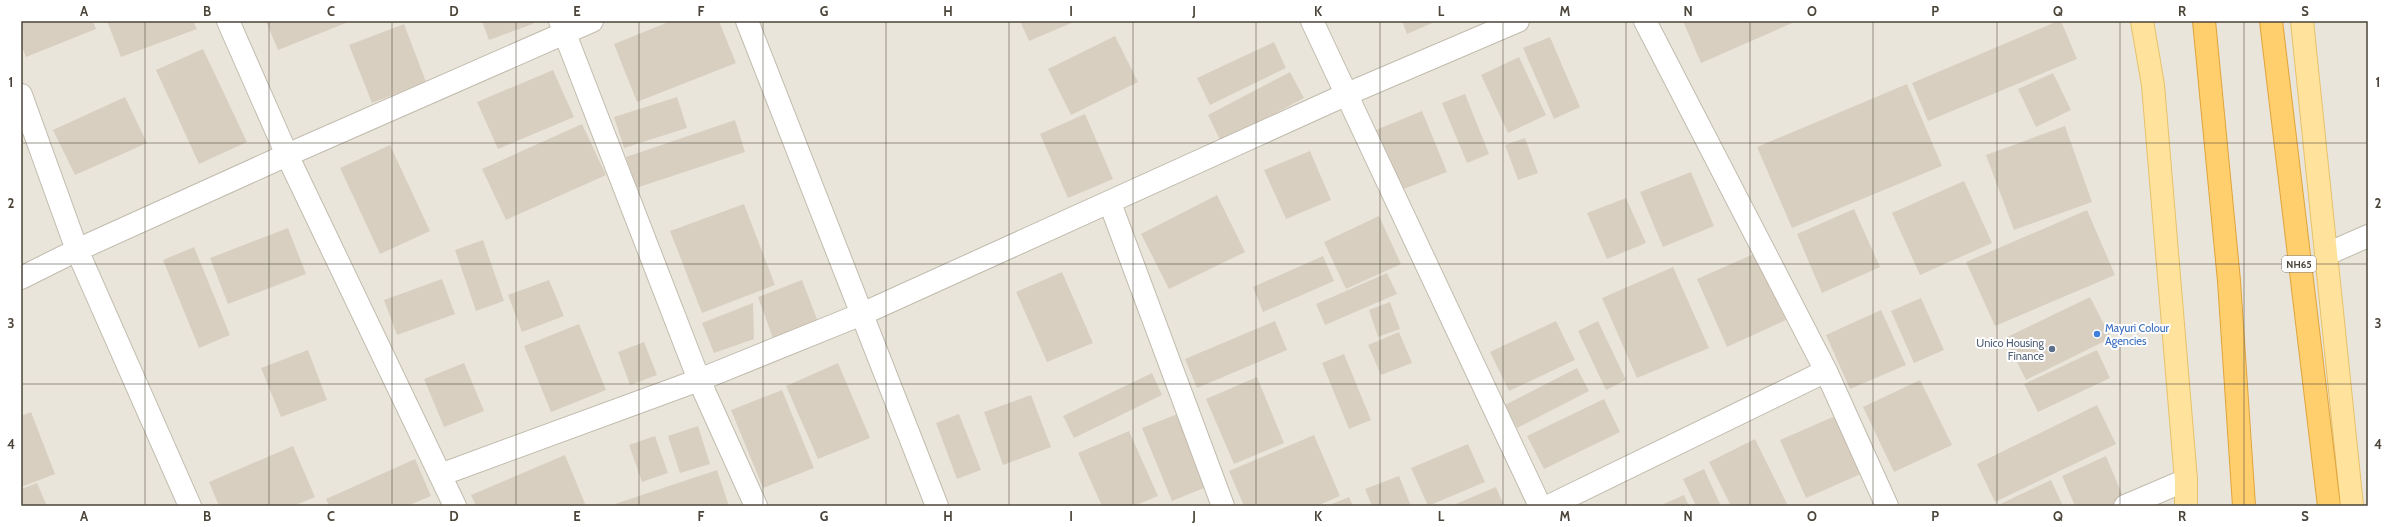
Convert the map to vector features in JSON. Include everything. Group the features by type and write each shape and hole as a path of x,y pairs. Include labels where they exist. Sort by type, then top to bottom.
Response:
{"highway":[{"path":"2204,21 2229,281 2244,506"},
{"name":"NH65","path":"2271,21 2329,506"}],"main road":[{"path":"2142,21 2153,85 2186,480 2186,506"},
{"path":"2302,21 2352,506"}],"street":[{"path":"228,21 287,155 455,506"},
{"path":"21,278 77,250 562,28 592,21"},
{"path":"747,21 937,506"},
{"path":"1312,21 1345,95 1540,506"},
{"path":"440,475 699,380 862,314 1110,203 1345,95 1518,21"},
{"path":"1645,21 1826,371 1887,506"},
{"path":"562,28 699,380 756,506"},
{"path":"21,95 77,250 190,506"},
{"path":"1110,203 1222,506"},
{"path":"2327,254 2368,236"},
{"path":"1549,506 1826,371"},
{"path":"2125,506 2186,480"}],"shaded area":[{"path":"21,21 2368,21 2368,506 21,506"}],"building":[{"path":"21,21 93,21 96,29 26,57 21,45"},
{"path":"107,21 193,21 197,29 121,57"},
{"path":"266,21 351,21 278,50"},
{"path":"482,21 532,21 533,24 489,40"},
{"path":"671,21 719,21 736,63 637,102 614,44"},
{"path":"1020,21 1076,21 1029,41"},
{"path":"1402,21 1437,21 1407,34"},
{"path":"1683,21 1797,21 1701,63"},
{"path":"2061,21 2077,59 1928,121 1912,83"},
{"path":"404,24 426,82 372,103 349,45"},
{"path":"1115,36 1138,82 1071,115 1048,69"},
{"path":"1550,37 1580,107 1554,119 1523,48"},
{"path":"1274,42 1286,68 1210,105 1197,78"},
{"path":"203,49 247,142 199,164 156,70"},
{"path":"1519,57 1546,115 1508,133 1481,75"},
{"path":"553,70 574,117 498,149 477,102"},
{"path":"1290,72 1304,98 1221,142 1208,115"},
{"path":"2053,73 2071,110 2036,127 2018,89"},
{"path":"1907,84 1942,166 1792,228 1757,147"},
{"path":"1465,94 1489,154 1467,163 1442,103"},
{"path":"125,97 147,143 75,175 53,130"},
{"path":"677,97 687,128 624,148 614,117"},
{"path":"1422,111 1447,172 1396,192 1371,132"},
{"path":"1085,114 1113,179 1068,198 1040,134"},
{"path":"735,120 745,152 636,188 626,157"},
{"path":"582,124 606,175 506,220 482,169"},
{"path":"2065,126 2092,202 2014,230 1986,155"},
{"path":"1525,138 1538,173 1518,180 1505,145"},
{"path":"390,145 430,231 380,254 340,168"},
{"path":"1310,151 1331,200 1286,219 1264,170"},
{"path":"1691,172 1714,226 1663,247 1640,192"},
{"path":"1964,181 1992,243 1920,275 1892,213"},
{"path":"1217,195 1245,252 1169,289 1141,234"},
{"path":"1626,198 1646,243 1607,259 1587,213"},
{"path":"744,204 775,285 702,313 670,231"},
{"path":"1854,209 1880,267 1822,293 1797,234"},
{"path":"2087,210 2115,275 1995,326 1966,262"},
{"path":"1379,216 1401,264 1346,289 1324,242"},
{"path":"288,228 306,274 228,304 210,258"},
{"path":"483,240 504,301 476,311 455,250"},
{"path":"194,247 230,335 199,348 163,260"},
{"path":"1756,253 1786,320 1727,347 1697,279"},
{"path":"1323,256 1334,281 1263,312 1253,287"},
{"path":"1673,267 1709,348 1637,378 1602,298"},
{"path":"1062,272 1093,343 1047,362 1016,292"},
{"path":"1387,273 1397,294 1325,325 1316,304"},
{"path":"442,279 455,314 397,335 384,300"},
{"path":"549,280 564,316 522,332 508,295"},
{"path":"802,280 820,327 775,344 758,297"},
{"path":"2090,297 2111,338 2026,380 2005,338"},
{"path":"1921,298 1944,350 1914,363 1891,311"},
{"path":"1390,302 1400,329 1378,337 1369,310"},
{"path":"753,303 754,339 714,353 702,323"},
{"path":"1881,310 1906,365 1850,389 1826,335"},
{"path":"1275,321 1287,350 1197,388 1185,359"},
{"path":"1556,321 1575,360 1509,391 1490,352"},
{"path":"1598,321 1626,380 1606,390 1578,331"},
{"path":"579,324 606,390 551,412 524,346"},
{"path":"1399,332 1412,363 1381,375 1368,345"},
{"path":"644,342 657,375 630,385 618,352"},
{"path":"308,350 327,400 281,417 261,368"},
{"path":"2097,350 2110,378 2038,412 2024,384"},
{"path":"1344,354 1371,420 1349,429 1322,363"},
{"path":"464,363 484,411 444,427 424,379"},
{"path":"838,363 870,438 818,459 786,386"},
{"path":"1577,368 1589,391 1517,428 1505,405"},
{"path":"1152,373 1162,395 1074,438 1063,416"},
{"path":"1257,377 1284,443 1234,464 1206,399"},
{"path":"1920,380 1952,445 1894,472 1863,407"},
{"path":"782,390 814,468 763,488 731,410"},
{"path":"1031,395 1051,447 1003,465 984,412"},
{"path":"1604,399 1620,432 1544,469 1527,436"},
{"path":"2097,405 2116,444 1995,502 1977,464"},
{"path":"31,412 55,474 21,487 21,416"},
{"path":"1180,413 1209,486 1172,501 1142,428"},
{"path":"959,414 981,470 957,479 936,423"},
{"path":"1835,416 1861,474 1806,498 1780,440"},
{"path":"698,426 710,464 680,473 668,436"},
{"path":"1129,431 1158,496 1134,506 1102,506 1078,453"},
{"path":"1314,435 1340,496 1317,506 1244,506 1229,471"},
{"path":"655,436 668,473 642,482 629,445"},
{"path":"1755,439 1788,506 1731,506 1709,462"},
{"path":"1468,444 1485,482 1428,506 1411,468"},
{"path":"293,446 315,497 293,506 219,506 209,482"},
{"path":"565,455 586,506 476,506 471,495"},
{"path":"2106,456 2124,499 2109,506 2075,506 2062,476"},
{"path":"415,459 431,496 407,506 329,506 326,499"},
{"path":"1704,469 1721,506 1696,506 1683,479"},
{"path":"717,470 729,506 609,506"},
{"path":"1399,476 1411,506 1372,506 1365,489"},
{"path":"2051,480 2063,506 1996,506"},
{"path":"37,483 47,506 21,506 21,489"},
{"path":"1496,487 1504,506 1451,506"},
{"path":"1684,495 1689,506 1659,506"},
{"path":"1349,497 1353,506 1327,506"}],"place":[{"name":"Mayuri Colour Agencies","path":"2097,334"},
{"name":"Unico Housing Finance","path":"2052,349"}]}
